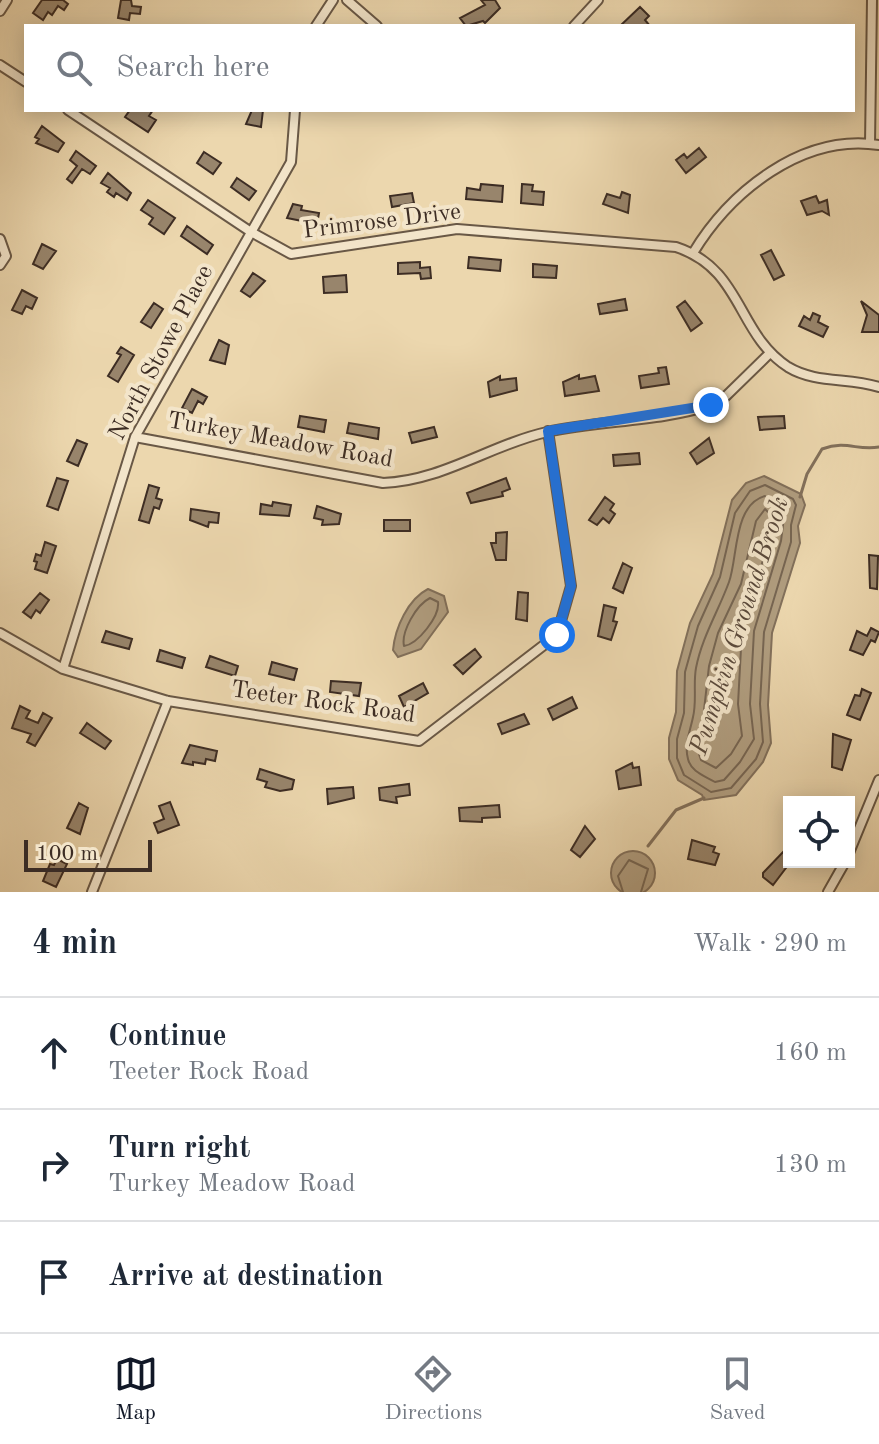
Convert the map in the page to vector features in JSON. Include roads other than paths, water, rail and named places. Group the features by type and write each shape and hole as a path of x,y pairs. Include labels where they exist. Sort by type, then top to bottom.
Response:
{"street":[{"path":"0,11 7,0"},
{"path":"317,24 333,0"},
{"path":"347,0 375,24"},
{"path":"576,24 598,0"},
{"path":"872,0 874,144 824,150 775,169 725,207 693,253 718,270 732,288 770,353 802,374 879,387"},
{"path":"0,65 24,81"},
{"name":"Primrose Drive","path":"71,112 251,232 291,254 457,229 676,247 693,253"},
{"name":"North Stowe Place","path":"63,669 135,437 291,162 295,112"},
{"path":"0,239 6,256 0,265"},
{"name":"Turkey Meadow Road","path":"135,437 383,483 408,482 433,476 497,445 548,431 711,405 726,396 770,353"},
{"name":"Teeter Rock Road","path":"0,633 63,669 168,701 419,741 557,635 571,586 548,431"},
{"path":"92,892 168,701"},
{"path":"855,841 875,800 879,780"},
{"path":"828,892 842,868"}],"water":[{"path":"764,476 801,494 805,505 798,526 800,543 772,633 768,705 771,743 763,762 736,795 704,800 702,795 678,780 669,759 669,738 676,712 677,671 690,623 713,574 732,500 746,483"},
{"path":"428,589 444,596 448,612 421,649 398,657 393,650 396,633 414,600"},
{"path":"633,851 649,857 655,873 649,889 623,892 617,889 611,873 617,857"}],"waterway":[{"name":"Pumpkin Ground Brook","path":"800,497 807,474 822,449 838,445 879,447"},
{"name":"Pumpkin Ground Brook","path":"648,846 676,810 704,798"}]}
